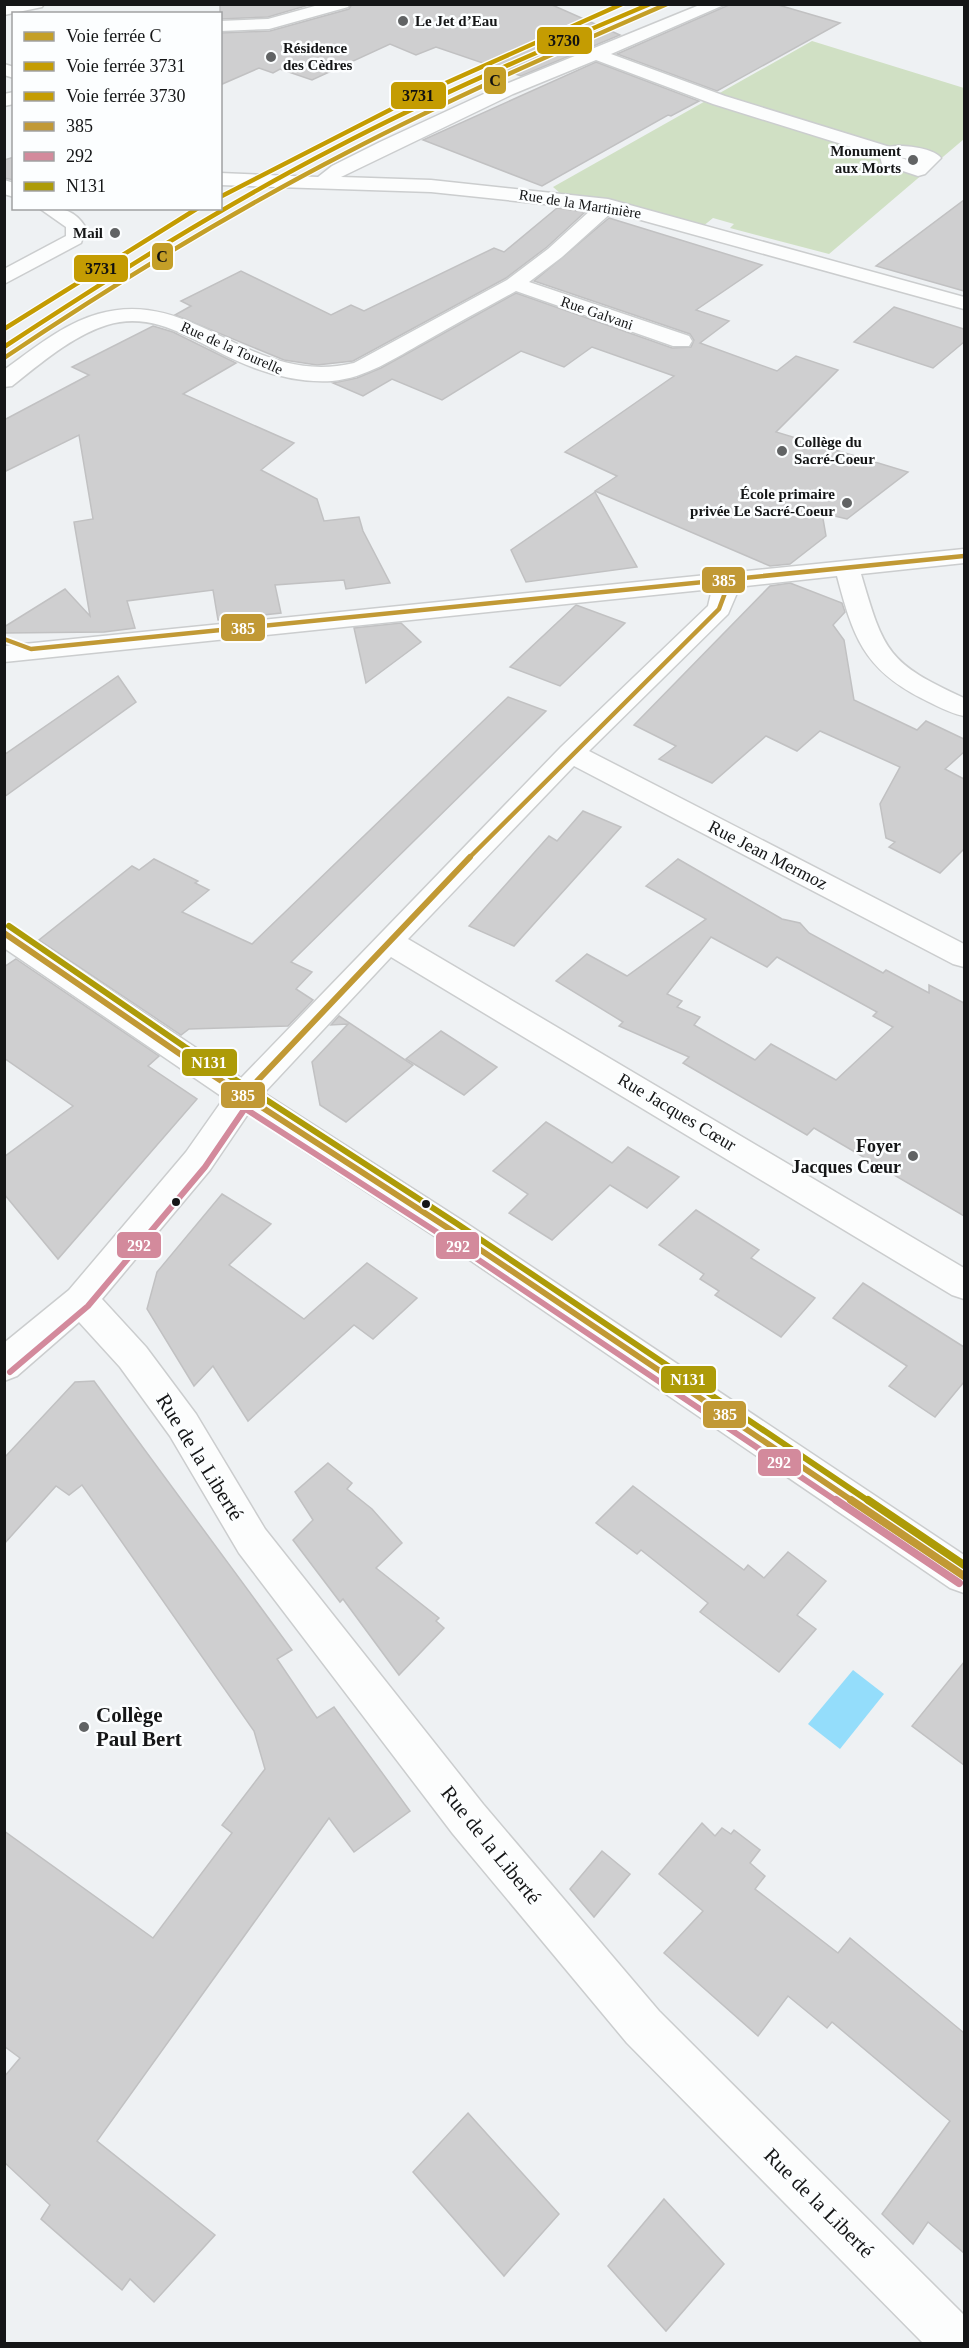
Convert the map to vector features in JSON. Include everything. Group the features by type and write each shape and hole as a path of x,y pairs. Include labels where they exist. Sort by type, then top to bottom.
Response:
{"street":[{"path":"11,8 36,4"},
{"path":"222,26 269,24 342,4"},
{"path":"321,183 339,170 387,146 594,53 718,4"},
{"path":"594,53 711,97 890,153"},
{"name":"Rue de la Martinière","path":"222,179 489,191 608,205 964,303"},
{"name":"Rue de la Tourelle","path":"4,381 85,325 100,319 130,314 162,317 281,372 330,376 361,368 514,285 555,253 608,205"},
{"path":"4,278 74,239 78,229 69,219 52,210"},
{"path":"39,236 49,233 69,219"},
{"name":"Rue Galvani","path":"514,285 681,341"},
{"path":"4,654 31,649 964,556"},
{"path":"847,567 868,639 876,651 892,668 964,708"},
{"path":"4,1366 23,1347 81,1300 198,1161 243,1096 388,941 571,753 719,609 725,593 724,579"},
{"path":"4,639 31,649"},
{"path":"4,648 31,649"},
{"name":"Rue Jean Mermoz","path":"571,753 964,957"},
{"path":"4,933 243,1096 451,1230 964,1576"},
{"name":"Rue Jacques Cœur","path":"388,941 964,1285"},
{"name":"Rue de la Liberté","path":"81,1300 133,1357 183,1425 252,1541 499,1856 643,2027 959,2343"}],"green space":[{"path":"812,41 964,88 964,139 829,254 730,228 734,224 713,218 702,227 622,204 560,193 553,187"}],"water":[{"path":"853,1670 884,1694 840,1749 808,1724"}],"building":[{"path":"220,4 312,4 268,17 222,19 222,12 220,12"},
{"path":"352,4 550,4 620,35 521,76 436,47 416,55 390,44 312,80 280,69 273,73 259,68 222,84 222,33 270,31 349,9"},
{"path":"731,4 775,4 840,23 717,91 617,54"},
{"path":"596,62 699,101 671,116 668,115 542,186 423,140"},
{"path":"12,158 12,180 4,178 4,160"},
{"path":"964,200 964,291 876,266"},
{"path":"557,208 585,212 547,247 506,278 353,361 317,365 284,360 175,315 191,306 181,301 241,271 331,315 351,305 364,311 494,248 504,252"},
{"path":"609,218 762,265 696,310 729,321 700,343 777,371 796,356 838,370 776,432 908,472 847,519 822,513 826,536 790,564 770,566 595,491 617,476 565,452 674,376 592,347 564,367 521,351 442,400 392,379 363,396 333,383 357,378 381,368 516,293 672,348 691,347 694,340 690,334 534,281"},
{"path":"894,307 964,329 964,342 933,368 854,342"},
{"path":"153,326 173,332 236,363 183,394 294,443 261,470 317,499 324,521 359,517 363,531 390,583 346,589 344,580 275,585 281,613 218,620 213,590 127,601 135,628 104,632 4,633 4,627 65,589 90,616 74,522 93,519 79,435 4,472 4,420 89,375 72,367"},
{"path":"595,492 637,567 526,582 511,550"},
{"path":"790,583 842,603 845,612 833,625 844,640 854,700 917,730 926,721 964,739 964,752 945,769 964,779 964,849 940,873 889,847 895,842 886,838 880,804 900,767 820,731 797,751 766,736 712,783 659,759 676,746 634,725 770,586"},
{"path":"576,605 625,623 560,686 510,667"},
{"path":"401,623 421,642 366,683 354,628"},
{"path":"118,676 136,702 4,797 4,755"},
{"path":"508,697 546,711 291,962 312,972 296,989 313,1000 288,1026 189,1029 181,1035 39,940 132,866 139,870 154,859 198,881 195,883 209,890 182,912 252,944"},
{"path":"583,811 621,827 514,946 469,926 549,836 557,841"},
{"path":"678,859 782,919 800,923 809,933 883,973 886,970 929,993 929,985 964,1003 964,1216 814,1128 807,1135 683,1063 689,1057 619,1026 623,1022 556,981 587,954 627,976 706,919 646,886","holes":["711,937 767,967 777,957 877,1012 873,1016 893,1027 836,1080 771,1044 755,1060 694,1025 700,1017 677,1007 682,1001 667,994"]},
{"path":"16,959 159,1056 148,1066 197,1099 58,1259 4,1194 4,1157 73,1106 4,1058 4,967"},
{"path":"339,1016 413,1065 346,1122 320,1105 312,1062 348,1024 331,1025"},
{"path":"441,1031 497,1067 464,1095 406,1059"},
{"path":"546,1122 612,1163 628,1147 679,1177 647,1208 610,1185 552,1240 509,1213 528,1194 493,1171"},
{"path":"222,1194 271,1224 229,1265 304,1319 367,1263 417,1298 373,1339 354,1325 248,1421 213,1366 194,1386 147,1309 157,1272"},
{"path":"696,1210 759,1250 751,1258 815,1298 781,1337 715,1295 719,1291 700,1279 704,1274 659,1245"},
{"path":"863,1283 964,1347 964,1382 935,1417 889,1386 907,1366 833,1318"},
{"path":"94,1381 292,1650 277,1659 317,1718 334,1707 410,1811 354,1852 329,1818 97,2141 215,2235 154,2302 130,2279 122,2290 41,2219 50,2205 4,2162 4,2077 20,2058 4,2046 4,1831 153,1938 232,1833 222,1825 265,1769 254,1731 82,1485 69,1495 56,1486 4,1544 4,1458 75,1382"},
{"path":"328,1463 352,1483 347,1489 372,1509 402,1543 376,1568 439,1618 436,1621 444,1628 399,1675 343,1599 340,1602 293,1540 313,1520 295,1492"},
{"path":"633,1486 744,1570 748,1565 764,1578 788,1552 826,1581 797,1615 816,1629 779,1672 700,1612 708,1603 641,1550 637,1554 596,1523"},
{"path":"964,1662 964,1765 912,1726"},
{"path":"702,1823 715,1836 722,1828 731,1834 734,1830 760,1850 750,1863 765,1876 755,1889 838,1953 850,1938 964,2033 964,2253 928,2222 913,2244 882,2214 950,2121 832,2022 827,2028 788,1996 758,2036 664,1953 703,1911 659,1874"},
{"path":"602,1851 630,1874 594,1917 570,1889"},
{"path":"468,2113 559,2214 504,2276 413,2172"},
{"path":"664,2199 724,2264 666,2331 608,2266"}],"rail line":[{"name":"3731","path":"222,196 419,95 622,4"},
{"name":"3730","path":"4,347 191,229 286,174 483,76 650,4"},
{"name":"C","path":"4,358 152,262 294,180 452,100 667,4"},
{"name":"3731","path":"4,329 195,210"}],"transit line":[{"name":"385","path":"4,639 31,649 964,556"},
{"name":"385","path":"243,1096 418,909 719,609 725,593 724,579"},
{"name":"N131","path":"9,926 185,1047 456,1223 964,1565"},
{"name":"385","path":"4,933 180,1054 451,1230 964,1576"},
{"name":"292","path":"10,1372 88,1306 205,1167 250,1101"},
{"name":"292","path":"238,1104 446,1238 959,1583"}],"place":[{"name":"Le Jet d’Eau","path":"403,21"},
{"name":"Résidence des Cèdres","path":"271,57"},
{"name":"Monument aux Morts","path":"913,160"},
{"name":"Mail","path":"115,233"},
{"name":"Collège du Sacré-Coeur","path":"782,451"},
{"name":"École primaire privée Le Sacré-Coeur","path":"847,503"},
{"name":"Foyer Jacques Cœur","path":"913,1156"},
{"name":"Collège Paul Bert","path":"84,1727"}]}
